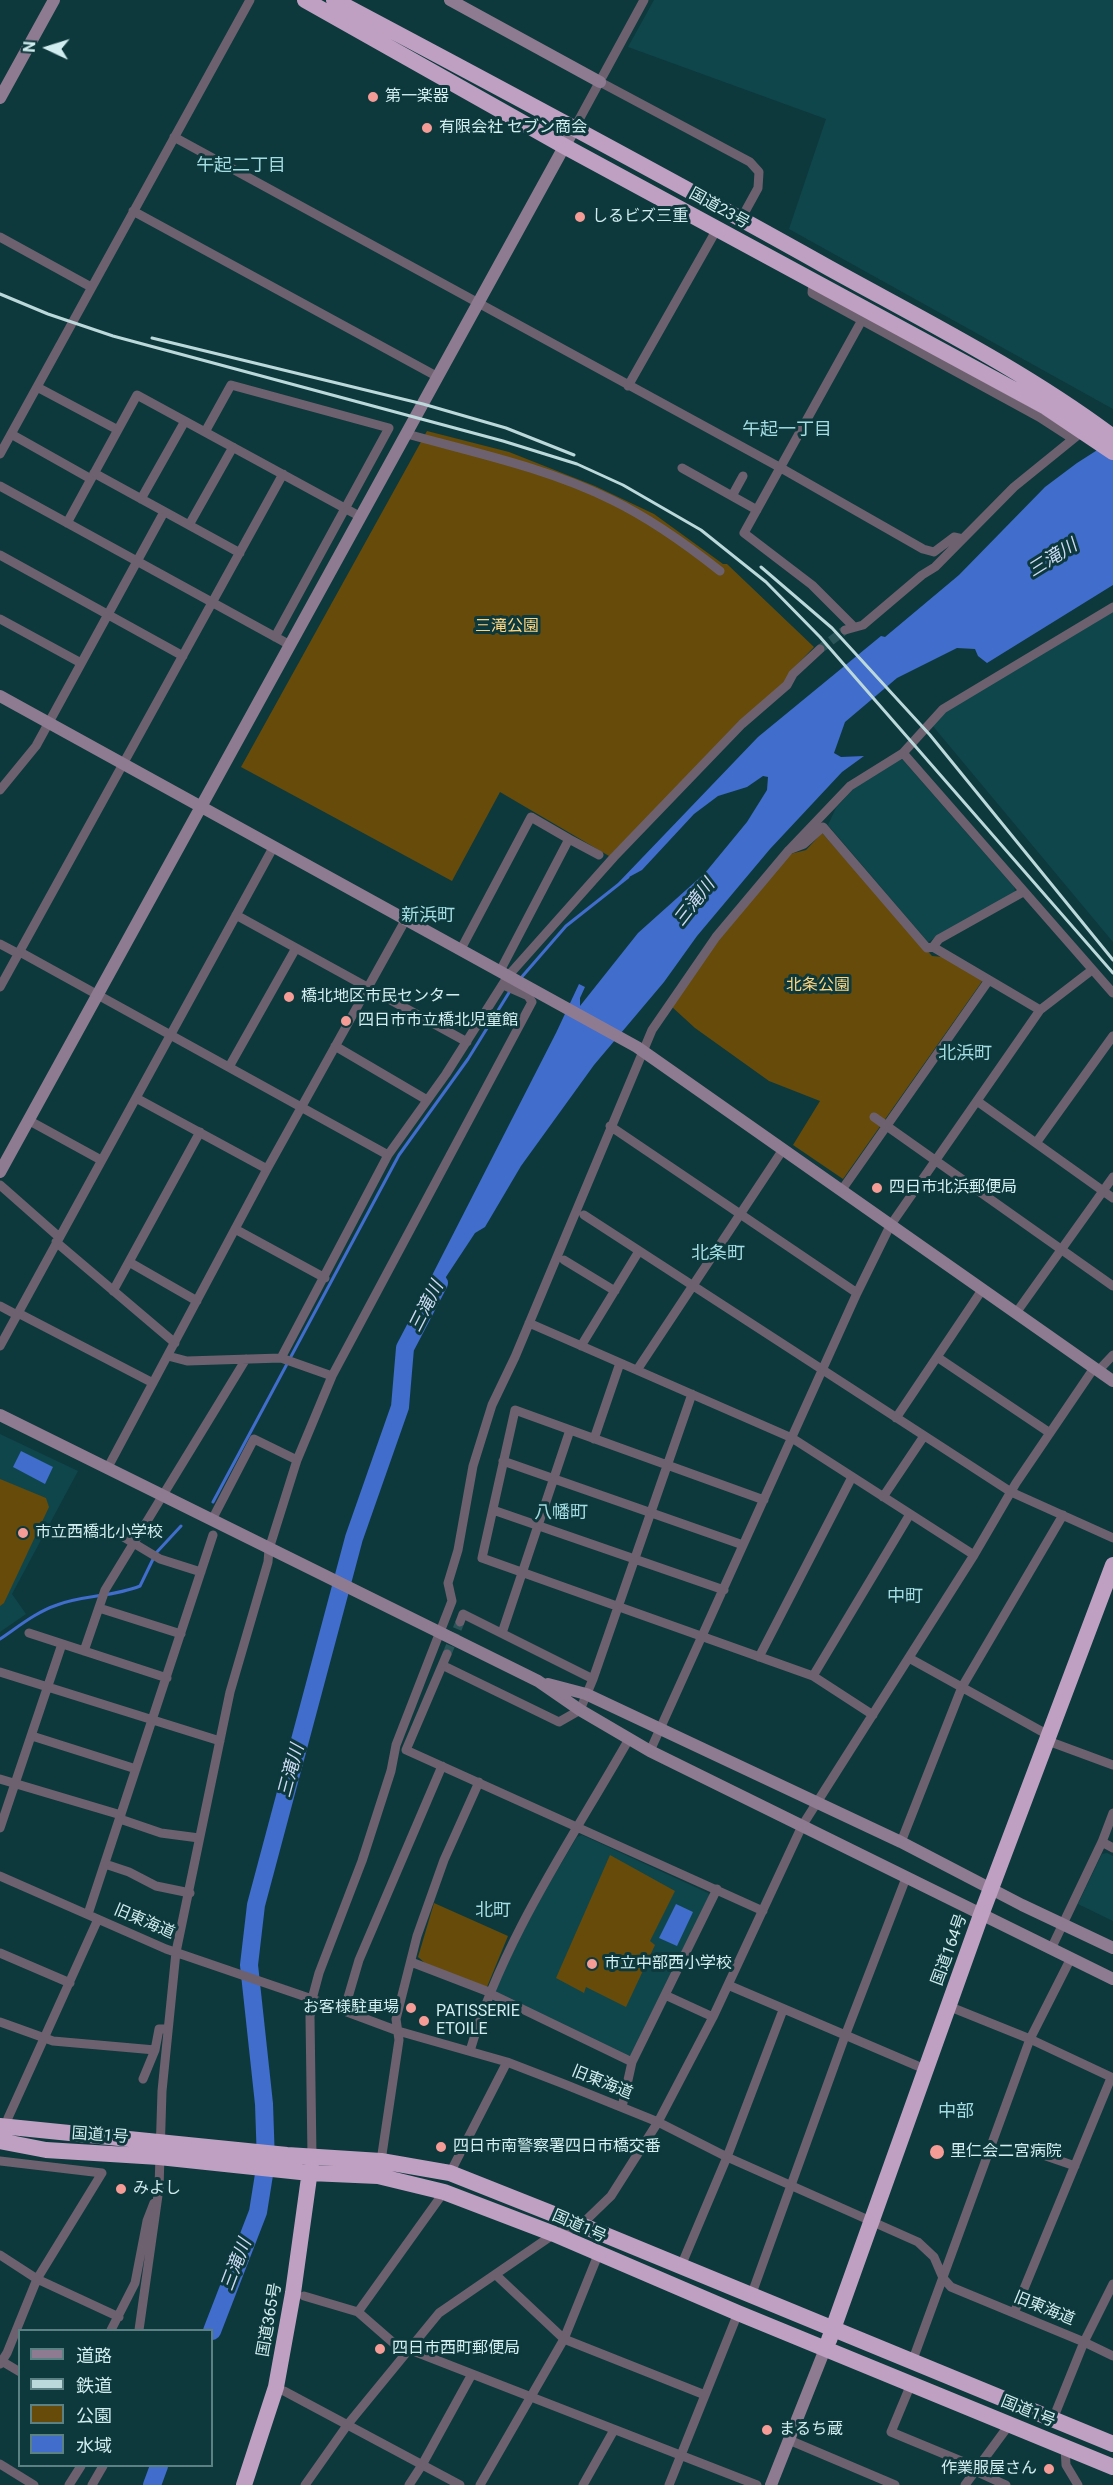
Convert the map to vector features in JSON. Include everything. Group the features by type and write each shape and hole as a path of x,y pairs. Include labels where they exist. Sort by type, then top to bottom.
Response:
{"highway":[{"name":"国道23号","path":"305,0 564,146 1092,434"},
{"name":"国道23号","path":"334,0 741,219 1049,393 1113,453"},
{"name":"国道164号","path":"825,2349 981,1915 1113,1565"},
{"name":"国道1号","path":"2,2131 311,2165 378,2176 444,2192 554,2234 598,2255 1113,2466"},
{"name":"国道1号","path":"311,2165 381,2161 450,2173 581,2224 1113,2444"},
{"name":"国道365号","path":"244,2485 276,2387 293,2293 311,2165"}],"street":[{"path":"0,99 54,0"},
{"path":"0,454 250,0"},
{"path":"450,0 750,162 759,172 758,188 741,219"},
{"path":"0,1172 644,0"},
{"path":"174,137 781,468 930,552 939,550 954,537 963,539"},
{"path":"133,211 438,377"},
{"path":"628,386 717,229"},
{"path":"0,237 91,287"},
{"path":"813,281 812,293 1030,412 1092,434"},
{"path":"862,320 744,533 812,585 849,628 863,625 922,575 935,567 1014,487 1051,459 1092,434"},
{"path":"205,432 231,385 389,428 275,637"},
{"path":"37,387 117,430"},
{"path":"67,523 137,395 361,517"},
{"path":"141,499 185,421"},
{"path":"11,434 141,499 240,553"},
{"path":"407,434 522,465 597,493 668,532 720,571"},
{"path":"189,525 233,447"},
{"path":"682,468 757,510"},
{"path":"0,987 283,474"},
{"path":"732,496 743,476"},
{"path":"0,486 290,645"},
{"path":"0,790 36,746 164,512"},
{"path":"0,555 183,656"},
{"path":"311,2165 308,1997 362,1861 391,1771 396,1745 434,1630 452,1600 448,1583 458,1550 473,1466 492,1405 529,1323 639,1049 716,937 789,850 850,786 903,753 943,709 1113,607"},
{"path":"0,619 81,663"},
{"path":"505,979 614,857 742,724 788,685 793,674 820,649"},
{"path":"0,696 460,949 505,979 639,1049 1113,1381"},
{"path":"903,753 1113,993"},
{"path":"460,949 531,817 599,855"},
{"path":"789,850 804,844 823,827 927,948 933,947 1040,1010"},
{"path":"283,1358 388,1155 467,1042 505,979 569,839"},
{"path":"0,1346 274,846"},
{"path":"933,947 939,939 1023,892"},
{"path":"236,915 467,1042"},
{"path":"107,1469 267,1169 406,919"},
{"path":"0,944 171,1034 388,1155"},
{"path":"229,1067 296,948"},
{"path":"650,1751 857,1293 890,1226 1040,1010 1092,970"},
{"path":"139,2329 159,2188 159,2149 167,2029 176,1952 230,1692 297,1460 332,1376 532,1002 528,996 505,979"},
{"path":"841,1191 989,980"},
{"path":"1036,1143 1113,1036"},
{"path":"335,1046 427,1100"},
{"path":"136,1098 267,1169"},
{"path":"977,1101 1113,1198"},
{"path":"874,1118 1113,1286"},
{"path":"28,1120 101,1160"},
{"path":"610,1126 857,1293"},
{"path":"113,1291 200,1132"},
{"path":"637,1370 782,1151"},
{"path":"1016,1313 1113,1178"},
{"path":"0,1185 113,1291 175,1343"},
{"path":"584,1215 1011,1492 1113,1538"},
{"path":"235,1229 325,1278"},
{"path":"581,1346 639,1251"},
{"path":"564,1260 615,1291"},
{"path":"129,1262 197,1301"},
{"path":"896,1418 982,1290"},
{"path":"0,1306 153,1383"},
{"path":"529,1323 792,1438 974,1555"},
{"path":"305,2485 348,2424 439,2313 554,2234 581,2224 611,2196 657,2122 713,2017 802,1826 974,1555 1011,1492 1096,1369 1113,1355"},
{"path":"168,1356 187,1361 283,1358 332,1376"},
{"path":"937,1357 1050,1433"},
{"path":"84,1651 105,1590 164,1497 246,1359"},
{"path":"594,1438 620,1363"},
{"path":"444,1665 559,1722 580,1710 652,1513 692,1394"},
{"path":"764,1500 515,1410 482,1558 813,1676 873,1715"},
{"path":"0,1415 538,1681 580,1710 650,1751 1113,1979"},
{"path":"502,1634 570,1430"},
{"path":"883,1497 924,1436"},
{"path":"215,1514 254,1439 297,1460"},
{"path":"503,1461 743,1545"},
{"path":"759,1657 852,1478"},
{"path":"493,1510 723,1590"},
{"path":"813,1676 910,1514"},
{"path":"902,1842 962,1687 1063,1515"},
{"path":"115,1532 156,1557 201,1572"},
{"path":"88,1914 213,1535"},
{"path":"100,1606 181,1634"},
{"path":"460,1622 463,1614 593,1679"},
{"path":"28,1634 167,1678"},
{"path":"0,1828 62,1644"},
{"path":"447,1654 406,1750 763,1911"},
{"path":"909,1658 1049,1739 1113,1765"},
{"path":"0,1672 220,1742"},
{"path":"538,1681 586,1694 902,1842 991,1889 1113,1948"},
{"path":"32,1736 136,1769"},
{"path":"470,2051 489,1992 514,1936 629,1739"},
{"path":"344,2011 359,1960 442,1766"},
{"path":"0,1779 120,1817 161,1833 199,1838"},
{"path":"381,2161 399,2040 396,2019 417,1936 444,1860 479,1782"},
{"path":"1051,1949 1102,1842 1113,1813"},
{"path":"1102,1842 1113,1848"},
{"path":"105,1864 129,1872 156,1886 190,1893"},
{"name":"旧東海道","path":"0,1876 176,1952 308,1997 398,2031 507,2062 622,2107 727,2157 918,2242 933,2257 943,2278 951,2287 1084,2342 1053,2419"},
{"path":"751,2296 845,2036 906,1878"},
{"path":"622,2107 632,2062 717,1889"},
{"path":"2,2131 98,1919"},
{"path":"0,1953 70,1983"},
{"path":"912,2362 1030,2039 1071,1958"},
{"path":"411,1962 489,1992 632,2062"},
{"path":"728,1985 927,2070"},
{"path":"665,1995 713,2017"},
{"path":"948,2006 1030,2039 1112,2078 1014,2313"},
{"path":"681,2266 727,2157 783,2010"},
{"path":"0,2022 45,2039 155,2050"},
{"path":"143,2079 155,2050 159,2029 167,2029"},
{"path":"450,2173 507,2062"},
{"path":"1046,2156 1075,2166"},
{"path":"0,2161 102,2174 37,2278 1,2362 18,2371"},
{"path":"112,2329 139,2270 147,2221 159,2188"},
{"path":"358,2312 444,2192"},
{"path":"0,2255 37,2278 119,2316"},
{"path":"480,2485 564,2338 598,2255"},
{"path":"496,2275 564,2338 705,2395"},
{"path":"1113,2284 1084,2342 1113,2356"},
{"path":"304,2296 358,2312 407,2351 757,2485"},
{"path":"669,2485 738,2313"},
{"path":"771,2485 825,2349"},
{"path":"409,2485 472,2374"},
{"path":"911,2384 891,2432 1006,2485"},
{"path":"284,2391 460,2485"},
{"path":"965,2485 1009,2425"},
{"path":"583,2485 614,2430"},
{"path":"789,2440 895,2485"},
{"path":"1065,2447 1066,2465 1078,2485"},
{"path":"0,2464 34,2485"},
{"path":"69,2485 80,2467"},
{"path":"92,2485 102,2467"}],"shaded area":[{"path":"654,0 1113,0 1113,409 789,229 826,119 628,47"},
{"path":"1113,610 1113,942 932,725 944,712"},
{"path":"901,758 1014,887 1015,892 928,942 828,825 836,808 856,786"},
{"name":"市立西橋北小学校","path":"0,1434 78,1471 12,1594 26,1614 0,1632"},
{"name":"市立中部西小学校","path":"582,1835 708,1893 710,1897 633,2055 628,2056 497,1994 496,1990 517,1938 577,1837"},
{"path":"1107,1853 1113,1856 1113,1921 1078,1904 1102,1854"}],"green space":[{"name":"三滝公園","path":"427,431 509,452 595,486 654,514 723,564 727,564 814,647 790,672 784,683 609,856 500,792 452,881 241,767"},
{"name":"北条公園","path":"822,833 932,956 943,957 983,980 843,1179 793,1145 820,1101 769,1081 695,1028 672,1007 717,942 790,854 806,850"},
{"path":"0,1479 46,1498 49,1507 4,1603 0,1606"},
{"path":"610,1855 675,1891 650,1941 655,1945 626,2007 586,1987 584,1993 556,1978"},
{"path":"434,1903 508,1936 487,1987 426,1964 418,1957"}],"water":[{"path":"1113,440 1113,585 987,663 978,656 975,649 957,648 897,678 845,722 834,753 841,757 864,756 842,772 770,849 697,936 664,982 594,1065 521,1166 485,1227 475,1233 405,1339 423,1293 579,984 585,987 580,998 580,1006 638,933 705,873 747,822 767,790 768,777 763,776 747,787 718,796 694,814 642,870 618,883 758,737 881,636 885,637 959,575 1045,487"},
{"path":"21,1451 53,1467 45,1484 13,1467"},
{"path":"676,1904 693,1912 677,1946 659,1938"}],"waterway":[{"path":"520,979 566,926 628,877"},
{"path":"213,1502 399,1155 468,1059 510,991"},
{"name":"三滝川","path":"213,2329 258,2212 266,2162 264,2104 249,1965 256,1905 354,1538 400,1407 405,1348 439,1283"},
{"path":"0,1639 49,1608 77,1599 130,1590 140,1586 156,1553 181,1526"},
{"name":"三滝川","path":"152,2485 159,2467"}],"tunnel":[{"path":"820,649 845,630"},
{"path":"447,1654 460,1622"}],"railway":[{"path":"0,294 48,314 113,336 503,441 577,464 623,485 701,530 766,582 820,637 1113,973"},
{"path":"152,338 423,404 506,428 574,455"},
{"path":"761,567 832,628 930,735 1113,960"}],"place":[{"name":"第一楽器","path":"373,97"},
{"name":"有限会社 セブン商会","path":"427,128"},
{"name":"しるビズ三重","path":"580,217"},
{"name":"橋北地区市民センター","path":"289,997"},
{"name":"四日市市立橋北児童館","path":"346,1021"},
{"name":"四日市北浜郵便局","path":"877,1188"},
{"name":"市立西橋北小学校","path":"23,1533"},
{"name":"市立中部西小学校","path":"592,1964"},
{"name":"お客様駐車場","path":"411,2008"},
{"name":"PATISSERIE ETOILE","path":"424,2021"},
{"name":"四日市南警察署四日市橋交番","path":"441,2147"},
{"name":"里仁会二宮病院","path":"937,2152"},
{"name":"みよし","path":"121,2189"},
{"name":"四日市西町郵便局","path":"380,2349"},
{"name":"まるち蔵","path":"767,2430"},
{"name":"作業服屋さん","path":"1049,2469"}],"district":[{"name":"午起二丁目","path":"241,166"},
{"name":"午起一丁目","path":"787,430"},
{"name":"新浜町","path":"428,916"},
{"name":"北浜町","path":"965,1054"},
{"name":"北条町","path":"718,1254"},
{"name":"八幡町","path":"561,1513"},
{"name":"中町","path":"905,1597"},
{"name":"北町","path":"493,1911"},
{"name":"中部","path":"956,2112"}]}
